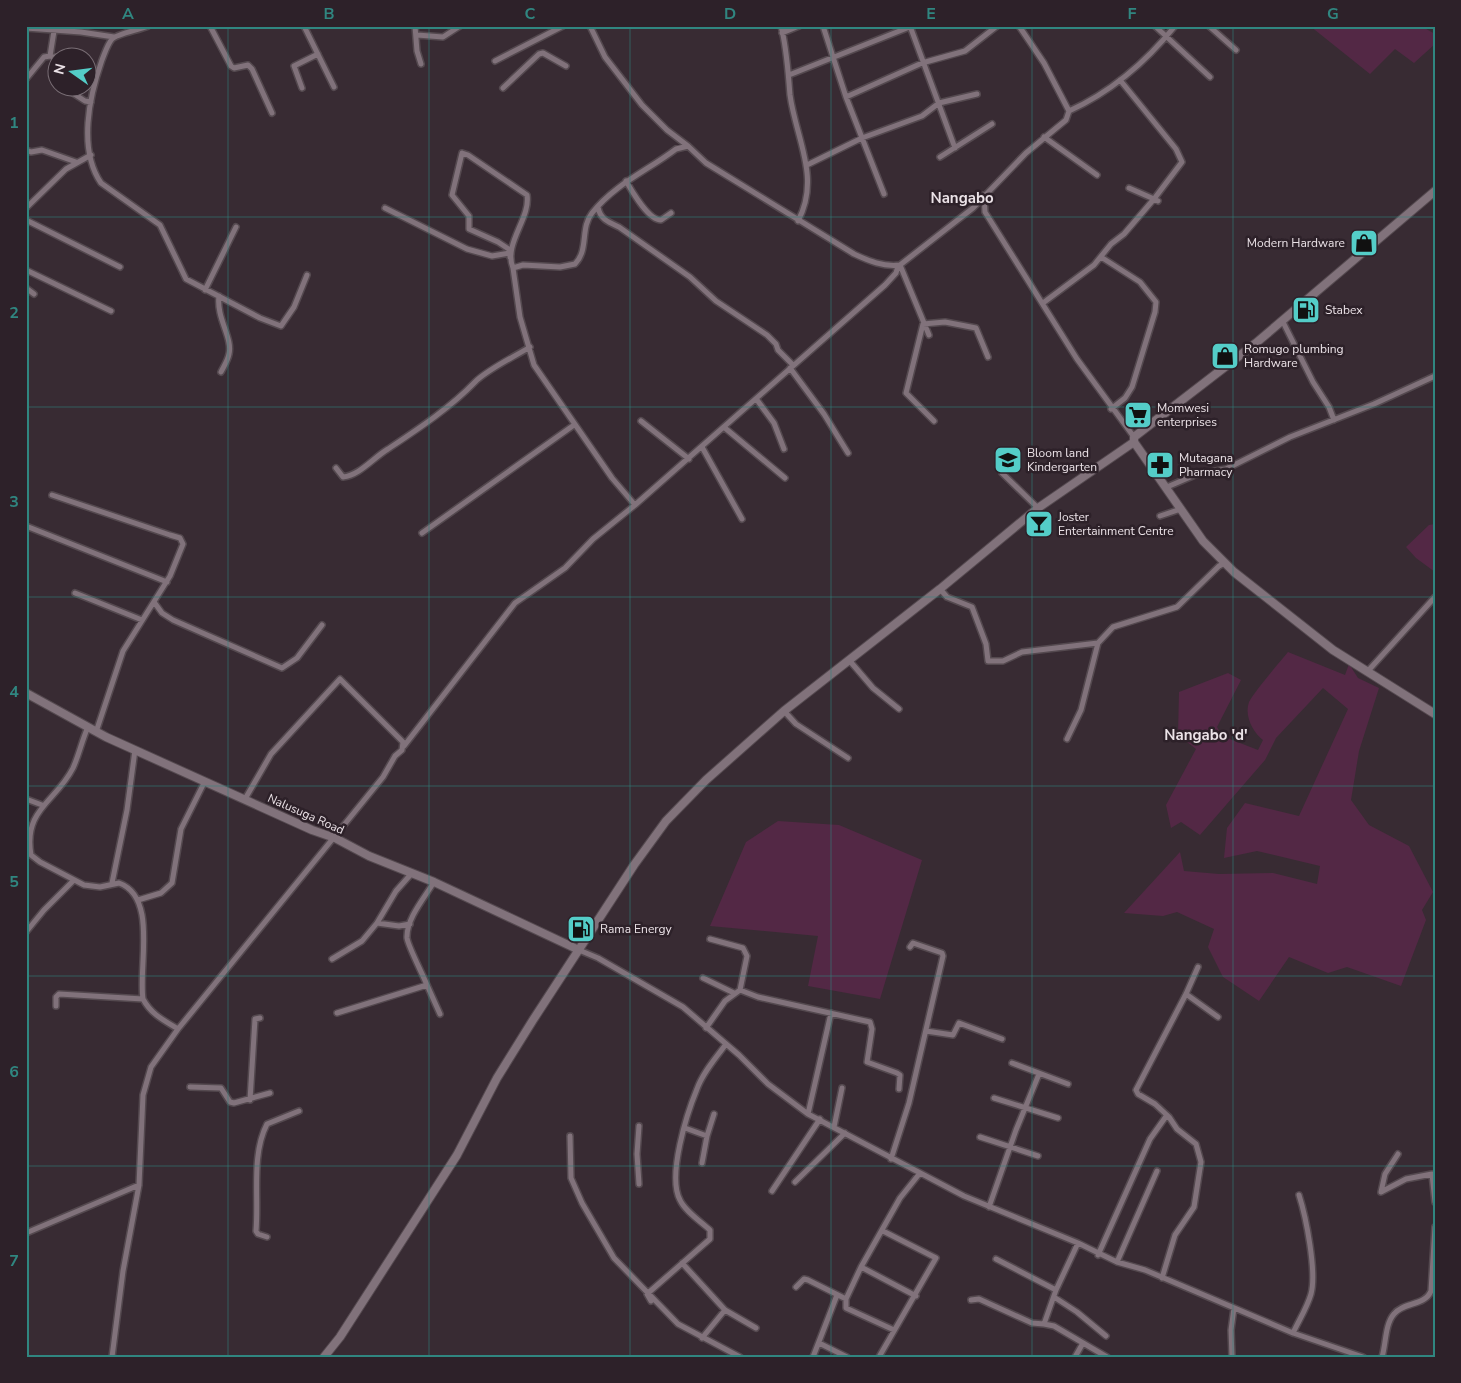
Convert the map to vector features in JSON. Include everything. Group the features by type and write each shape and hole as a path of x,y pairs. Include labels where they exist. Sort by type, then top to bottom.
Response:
{"street":[{"path":"26,28 81,32 114,37 148,26"},
{"path":"210,26 231,66 234,68 248,65 252,69 272,113"},
{"path":"304,26 334,87"},
{"path":"415,26 418,35 416,47 421,64"},
{"path":"418,35 443,37 460,26"},
{"path":"496,61 563,26"},
{"path":"590,26 605,57 642,105 667,130 706,163 798,221 864,259 883,265 899,265"},
{"path":"781,26 789,75 790,95 807,165 806,202 798,221"},
{"path":"782,33 799,26"},
{"path":"823,26 846,97 884,194"},
{"path":"789,75 911,26 922,63 955,148"},
{"path":"846,97 922,63 965,51 997,26"},
{"path":"112,1357 123,1271 139,1185 144,1095 151,1067 178,1029 384,776 404,746 514,603 566,568 594,540 726,428 791,367 885,285 896,273 899,265 973,208 1044,137 1066,120 1069,111 1044,63 1019,26"},
{"path":"1155,26 1210,78"},
{"path":"1069,111 1093,100 1139,65 1174,26"},
{"path":"1209,26 1236,50"},
{"path":"51,48 54,31"},
{"path":"106,36 109,43"},
{"path":"114,37 109,43 100,68 91,102 88,124 95,174 102,183 160,225 183,276 205,290 260,318 281,326 294,307 307,275"},
{"path":"503,88 539,54 543,53 566,66"},
{"path":"302,88 294,66 318,54"},
{"path":"26,79 44,57 48,56"},
{"path":"1043,303 1060,293 1101,257 1111,244 1156,200 1182,162 1182,157 1139,100 1120,80"},
{"path":"807,165 862,138 922,116 939,103 977,94"},
{"path":"80,98 91,102"},
{"path":"940,157 992,124"},
{"path":"1044,137 1096,175"},
{"path":"513,268 523,265 560,268 575,264 583,249 587,223 608,195 626,181 676,149 688,146"},
{"path":"26,150 31,152 42,150 60,154 76,162"},
{"path":"510,255 526,206 527,195 468,154 462,153 452,195 468,216 469,229 498,242 510,255 520,317 538,372 574,425 635,506"},
{"path":"26,208 76,162 91,155"},
{"path":"626,181 638,200 656,220 661,220 672,213"},
{"path":"1129,188 1156,200"},
{"path":"324,1357 340,1337 457,1155 497,1078 634,865 666,821 706,780 784,711 940,589 1038,508 1134,440 1256,343 1282,320 1312,298 1379,237 1435,191"},
{"path":"984,195 985,212 1111,409 1203,541 1225,563 1333,650 1435,714"},
{"path":"598,207 600,215 606,221 619,227 690,277 716,301 767,335 776,344 778,350 824,414 848,453"},
{"path":"385,208 467,249 492,256 510,255"},
{"path":"973,208 985,212"},
{"path":"26,220 120,267"},
{"path":"205,290 236,227"},
{"path":"1101,257 1140,282 1156,302 1155,312 1132,388 1125,398 1111,409"},
{"path":"899,265 908,279 923,324 929,335"},
{"path":"26,270 111,311"},
{"path":"26,288 34,294"},
{"path":"219,296 218,312 224,327 230,353 221,372"},
{"path":"1282,320 1313,382 1329,407 1334,420"},
{"path":"923,324 946,322 976,328 988,357"},
{"path":"923,324 906,393 934,421"},
{"path":"336,468 343,477 352,476 387,449 410,436 470,390 479,380 530,347"},
{"path":"1167,487 1195,475 1226,469 1290,437 1435,376"},
{"path":"756,400 774,423 784,449"},
{"path":"641,421 689,459"},
{"path":"422,533 574,425"},
{"path":"726,428 785,478"},
{"path":"702,447 742,519"},
{"path":"1001,467 1002,473 1038,508"},
{"path":"52,495 180,538 182,541 182,548 167,582 124,651 96,732"},
{"path":"1160,516 1181,509"},
{"path":"26,526 167,582"},
{"path":"1067,739 1081,710 1098,642 1113,627 1177,607 1219,566 1225,563"},
{"path":"940,589 947,597 969,605 974,610 986,644 988,661 1003,661 1022,652 1098,642"},
{"path":"75,592 142,620"},
{"path":"1367,672 1435,597"},
{"path":"154,602 162,613 173,620 282,668 297,658 322,625"},
{"path":"849,660 873,688 898,709"},
{"path":"245,799 271,754 340,679 403,742 404,746"},
{"name":"Nalusuga Road","path":"26,693 96,732 312,830 335,838 369,856 412,872 579,950"},
{"path":"784,711 796,724 848,758"},
{"path":"88,727 73,768 42,805 32,823 28,844 31,854 73,881 100,888 112,883 126,886 138,900 144,942 143,999 148,1008 158,1017 178,1029"},
{"path":"112,883 127,810 135,750"},
{"path":"138,900 162,893 172,883 181,830 205,781"},
{"path":"26,799 42,805"},
{"path":"26,860 31,854"},
{"path":"332,959 362,941 377,923 396,891 412,872"},
{"path":"26,932 44,910 73,881"},
{"path":"434,882 410,924 407,940 440,1014"},
{"path":"377,923 398,926 410,924"},
{"path":"891,1159 909,1103 944,956 942,952 911,945 914,936"},
{"path":"710,939 743,948 747,953 740,990"},
{"path":"579,950 598,958 677,1003 726,1044 768,1084 808,1114 891,1159 964,1196 1078,1243 1098,1255 1145,1270 1293,1333 1363,1357"},
{"path":"1162,1278 1175,1235 1194,1206 1201,1162 1196,1144 1177,1129 1167,1115 1155,1104 1138,1094 1136,1090 1198,967"},
{"path":"703,978 734,993"},
{"path":"337,1013 427,985"},
{"path":"706,1028 734,993 740,990 758,997 870,1022 872,1029 867,1062 897,1072 900,1079 899,1089"},
{"path":"56,1006 56,997 59,994 143,999"},
{"path":"1186,994 1218,1017"},
{"path":"808,1114 832,1013"},
{"path":"250,1100 255,1019 260,1018"},
{"path":"926,1031 952,1036 960,1023 1002,1039"},
{"path":"647,1294 710,1239 710,1230 680,1201 676,1190 677,1161 697,1088 726,1044"},
{"path":"1012,1063 1068,1084"},
{"path":"989,1207 1039,1074"},
{"path":"190,1087 221,1088 230,1102 234,1103 250,1100 270,1092"},
{"path":"834,1127 842,1088"},
{"path":"994,1098 1058,1118"},
{"path":"268,1237 258,1234 256,1231 258,1166 261,1145 267,1124 298,1111"},
{"path":"702,1163 707,1136 714,1114"},
{"path":"1098,1255 1150,1139 1167,1115"},
{"path":"772,1191 820,1119"},
{"path":"639,1126 637,1154 639,1184"},
{"path":"685,1128 707,1136"},
{"path":"795,1182 845,1133"},
{"path":"570,1136 571,1178 582,1203 614,1258 678,1324 740,1357"},
{"path":"980,1137 1038,1156"},
{"path":"1398,1154 1385,1174 1380,1192 1406,1179 1434,1174 1435,1202"},
{"path":"1116,1262 1158,1171"},
{"path":"894,1330 846,1308 846,1299 861,1267 907,1186 920,1173"},
{"path":"26,1233 139,1185"},
{"path":"1293,1333 1308,1302 1313,1284 1307,1218 1299,1195"},
{"path":"1382,1357 1390,1322 1396,1311 1425,1299 1431,1291 1435,1227"},
{"path":"879,1357 935,1264 936,1256 883,1231"},
{"path":"1044,1324 1056,1290 1078,1243"},
{"path":"996,1259 1056,1290"},
{"path":"682,1263 726,1310 756,1328"},
{"path":"861,1267 916,1296"},
{"path":"796,1287 806,1279 846,1299"},
{"path":"647,1294 651,1301"},
{"path":"813,1357 837,1295"},
{"path":"1054,1297 1077,1312 1106,1336"},
{"path":"971,1300 979,1299 1032,1323 1054,1326 1107,1357"},
{"path":"1232,1357 1231,1330 1234,1308"},
{"path":"702,1338 726,1310"},
{"path":"819,1343 847,1357"},
{"path":"1075,1357 1082,1343"}],"shaded area":[{"path":"1310,26 1421,26 1435,34 1435,44 1414,63 1395,49 1370,74"},
{"path":"1435,524 1435,572 1416,558 1406,547 1429,525"},
{"path":"1288,652 1345,675 1349,664 1358,678 1379,688 1359,751 1351,800 1369,825 1409,846 1433,892 1422,910 1426,920 1401,986 1347,967 1328,973 1289,957 1259,1001 1223,977 1208,947 1214,929 1177,912 1163,916 1124,913 1180,852 1184,871 1219,874 1273,873 1317,884 1320,866 1257,851 1224,858 1227,828 1245,803 1299,816 1348,709 1323,688 1276,738 1265,760 1200,835 1181,822 1171,828 1166,805 1196,749 1178,735 1179,692 1228,673 1241,680 1217,727 1222,736 1258,750 1263,740 1250,723 1248,713 1249,702"},
{"path":"778,821 839,825 922,860 880,999 808,986 818,936 710,926 746,842"}],"place":[{"name":"Modern Hardware","path":"1364,243"},
{"name":"Stabex","path":"1306,310"},
{"name":"Romugo plumbing Hardware","path":"1225,356"},
{"name":"Momwesi enterprises","path":"1138,415"},
{"name":"Bloom land Kindergarten","path":"1008,460"},
{"name":"Mutagana Pharmacy","path":"1160,465"},
{"name":"Joster Entertainment Centre","path":"1039,524"},
{"name":"Rama Energy","path":"581,929"}],"district":[{"name":"Nangabo","path":"962,198"},
{"name":"Nangabo 'd'","path":"1206,735"}]}
